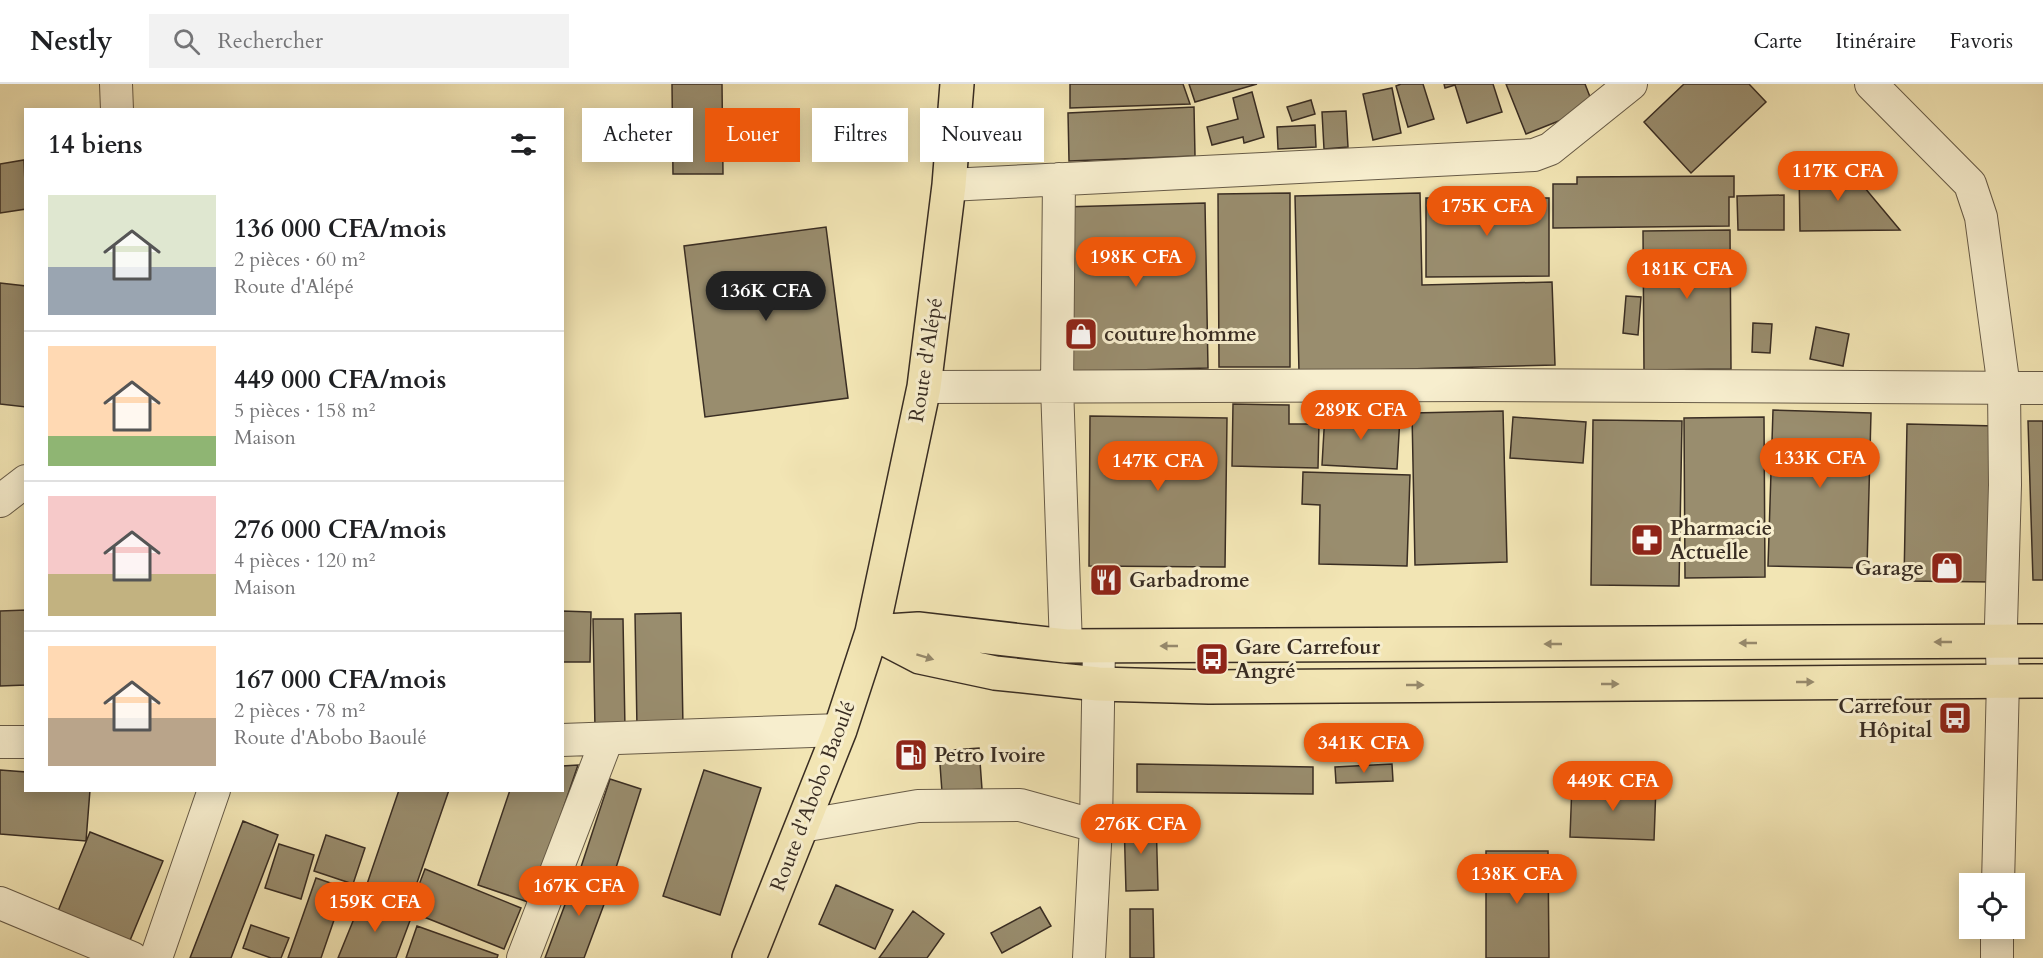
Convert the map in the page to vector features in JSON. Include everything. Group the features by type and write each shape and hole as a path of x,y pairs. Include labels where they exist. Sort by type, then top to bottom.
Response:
{"main road":[{"name":"Route d'Alépé","path":"872,632 924,387 949,185 957,84"},
{"path":"872,632 918,629 1066,646 2043,641"},
{"path":"872,632 920,657 995,674 1098,684 1221,687 2043,681"},
{"name":"Route d'Abobo Baoulé","path":"749,958 840,730 872,632"}],"street":[{"path":"116,84 117,108"},
{"path":"949,185 1534,155 1550,149 1631,84"},
{"path":"1871,84 1970,184 1981,217 2004,388 2005,485 2001,641 2003,680 1998,873"},
{"path":"1059,179 1057,386 1066,646"},
{"path":"924,387 1485,385 2043,388"},
{"path":"0,501 24,483"},
{"path":"1089,958 1096,826 1099,646"},
{"path":"564,740 840,730"},
{"path":"523,958 607,739"},
{"path":"0,742 24,742"},
{"path":"156,958 213,792"},
{"path":"802,826 918,806 1020,805 1096,826"},
{"path":"0,903 132,958"},
{"path":"1997,939 1997,958"}],"building":[{"path":"672,84 722,84 722,108 705,108 705,162 723,162 723,174 673,174 673,162 693,162 693,108 672,108"},
{"path":"1070,84 1183,84 1190,104 1070,108"},
{"path":"1189,84 1257,84 1195,102"},
{"path":"1423,84 1434,119 1408,127 1396,86"},
{"path":"1444,84 1493,84 1502,112 1467,123 1455,85 1445,88"},
{"path":"1506,84 1585,84 1594,107 1526,134"},
{"path":"1684,84 1749,84 1766,102 1691,173 1644,122"},
{"path":"1392,88 1401,133 1373,140 1363,94"},
{"path":"1252,92 1264,137 1244,143 1243,137 1212,145 1207,127 1238,119 1233,98"},
{"path":"1311,100 1315,114 1292,121 1287,107"},
{"path":"1194,107 1195,156 1069,161 1068,113"},
{"path":"1346,111 1348,147 1324,149 1322,112"},
{"path":"1315,125 1316,147 1278,149 1277,127"},
{"path":"24,160 24,209 0,213 0,164"},
{"path":"1844,163 1900,230 1800,231 1799,170 1815,170 1815,164"},
{"path":"1734,176 1734,197 1729,197 1729,226 1553,228 1553,184 1577,184 1577,177"},
{"path":"1290,193 1290,367 1219,367 1218,194"},
{"path":"1420,193 1422,285 1552,282 1555,365 1299,372 1295,196"},
{"path":"1784,195 1784,230 1738,230 1737,196"},
{"path":"1426,198 1549,198 1549,276 1426,277"},
{"path":"1205,203 1208,368 1066,372 1063,207"},
{"path":"826,227 848,398 705,417 684,246"},
{"path":"1730,230 1731,369 1644,370 1643,231"},
{"path":"0,283 24,286 24,407 0,404"},
{"path":"1626,296 1641,297 1638,335 1623,333"},
{"path":"1753,323 1772,324 1770,353 1752,352"},
{"path":"1816,327 1849,334 1843,366 1810,359"},
{"path":"1233,404 1289,405 1289,424 1319,424 1318,468 1232,466"},
{"path":"1773,410 1871,413 1867,568 1768,566"},
{"path":"1503,411 1507,562 1415,565 1412,413"},
{"path":"1325,413 1400,417 1397,469 1322,465"},
{"path":"1090,416 1227,418 1225,567 1089,566"},
{"path":"1513,417 1586,422 1583,463 1510,458"},
{"path":"1764,417 1765,577 1685,578 1684,418"},
{"path":"1593,420 1682,421 1679,586 1591,585"},
{"path":"2028,421 2043,421 2043,580 2033,580"},
{"path":"1907,424 1997,426 1994,582 1904,581"},
{"path":"1303,472 1410,475 1407,566 1319,564 1320,505 1302,504"},
{"path":"24,610 24,685 0,686 0,611"},
{"path":"564,611 591,612 590,662 564,662"},
{"path":"681,613 683,728 637,728 635,614"},
{"path":"593,619 623,619 625,729 595,729"},
{"path":"979,748 982,789 942,792 939,751"},
{"path":"1137,764 1313,767 1313,794 1137,792"},
{"path":"1392,764 1393,781 1336,783 1335,767"},
{"path":"578,765 531,903 478,885 509,792 564,792 564,766"},
{"path":"0,770 24,772 24,792 90,792 86,841 0,834"},
{"path":"704,770 761,788 720,915 663,896"},
{"path":"610,779 641,789 613,877 581,867"},
{"path":"1572,784 1656,786 1654,840 1570,837"},
{"path":"398,792 448,792 410,903 366,887"},
{"path":"1156,818 1158,890 1126,891 1124,819"},
{"path":"243,821 278,835 231,958 190,958"},
{"path":"90,832 163,861 126,950 54,921"},
{"path":"326,835 365,848 353,884 314,871"},
{"path":"279,844 314,855 301,899 265,888"},
{"path":"1486,851 1548,851 1549,958 1486,958"},
{"path":"425,869 521,908 504,949 409,911"},
{"path":"578,870 612,883 584,958 545,958"},
{"path":"316,878 345,888 321,958 288,958"},
{"path":"836,885 893,910 875,949 819,924"},
{"path":"362,899 411,918 396,958 338,958"},
{"path":"1040,907 1051,926 1002,953 991,933"},
{"path":"1130,909 1153,909 1154,958 1130,958"},
{"path":"913,911 944,934 927,958 879,958"},
{"path":"251,925 289,938 281,958 271,958 243,948"},
{"path":"417,926 498,955 497,958 406,958"}],"place":[{"name":"couture homme","path":"1081,334"},
{"name":"Pharmacie Actuelle","path":"1647,540"},
{"name":"Garage","path":"1947,568"},
{"name":"Garbadrome","path":"1106,580"},
{"name":"Gare Carrefour Angré","path":"1212,659"},
{"name":"Carrefour Hôpital","path":"1955,718"},
{"name":"Petro Ivoire","path":"911,755"}]}
